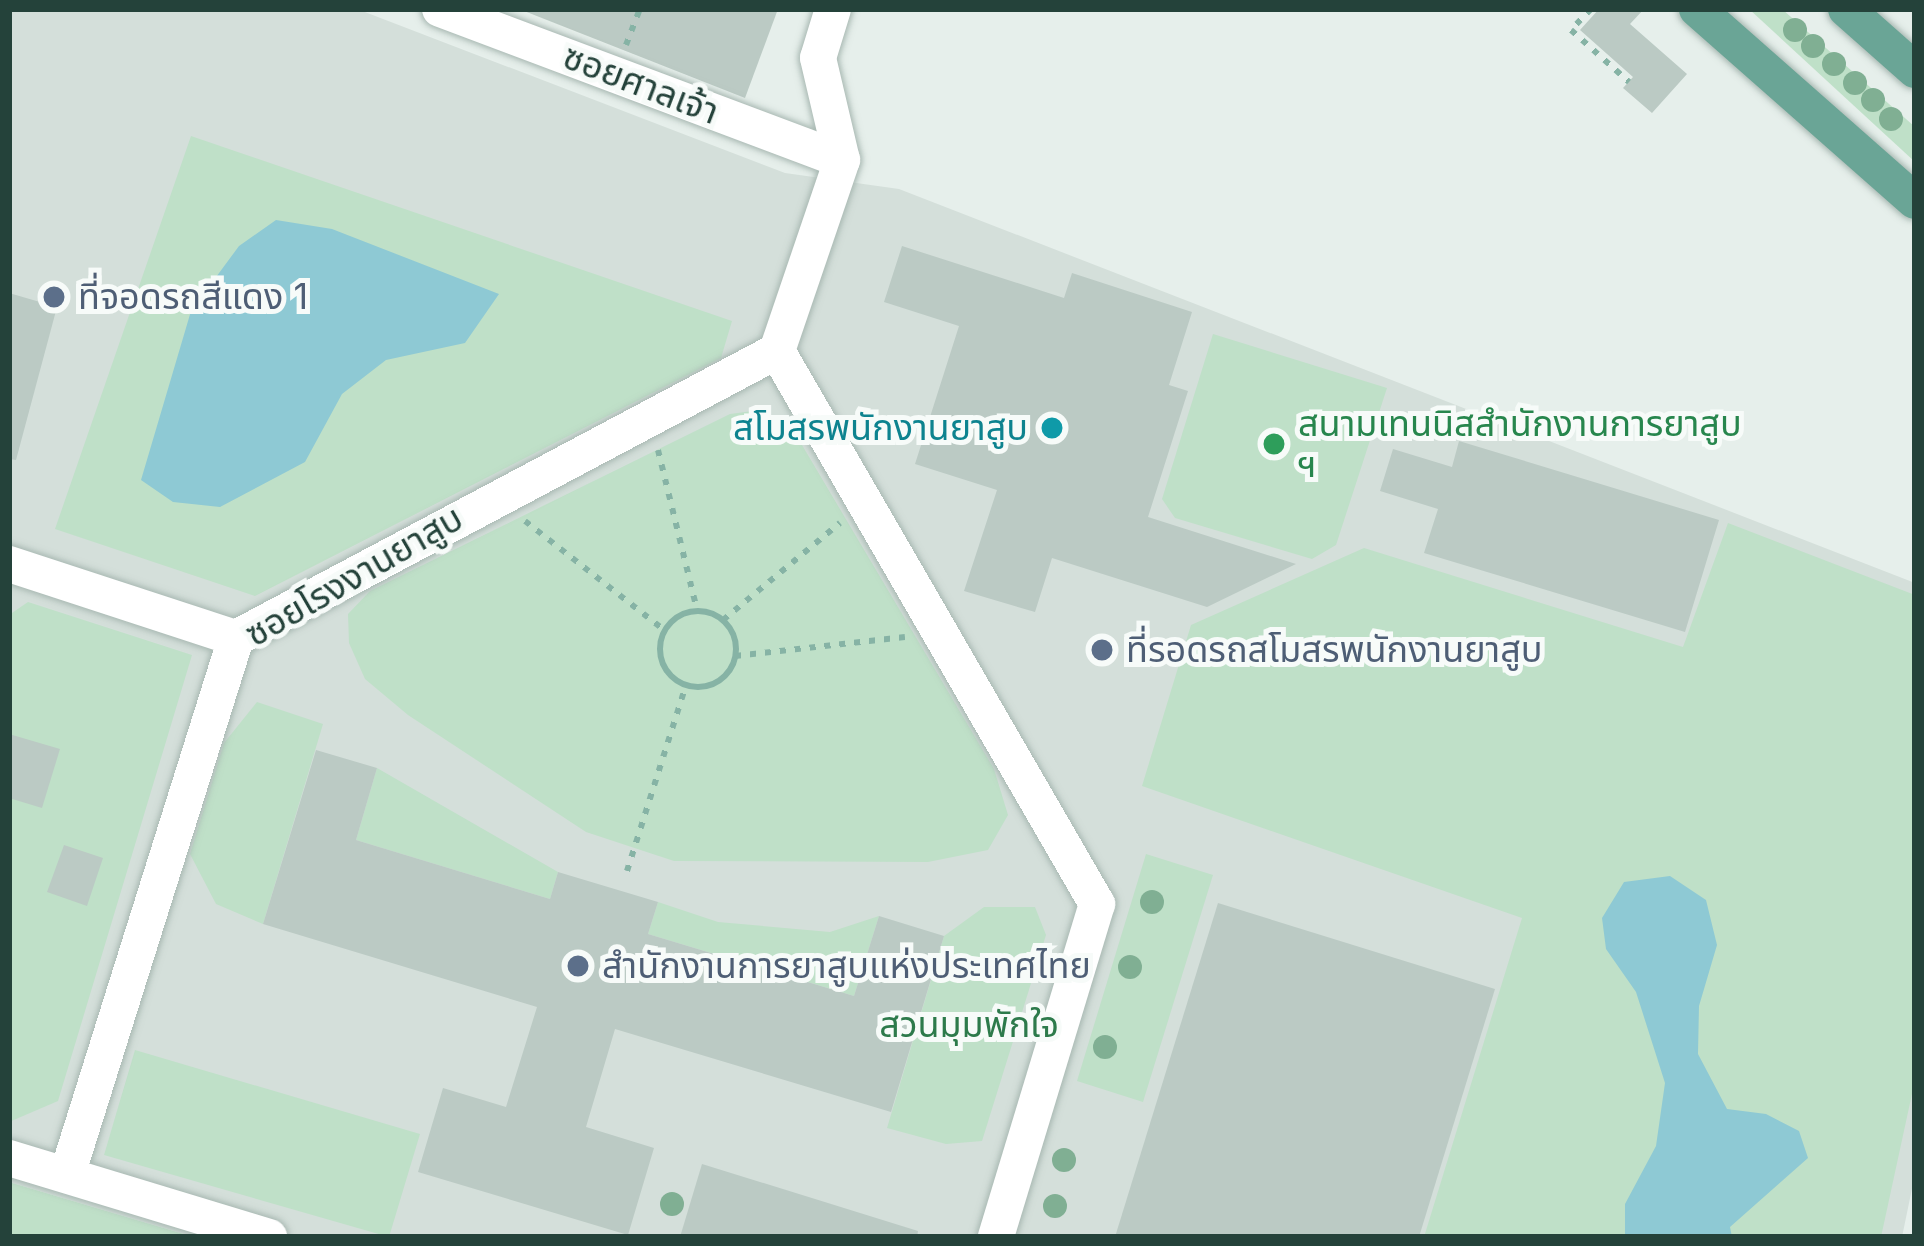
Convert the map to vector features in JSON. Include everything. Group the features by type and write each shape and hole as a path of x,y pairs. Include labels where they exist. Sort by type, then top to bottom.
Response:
{"main road":[{"path":"1697,9 1915,201"},
{"path":"1846,9 1915,70"}],"street":[{"name":"ซอยศาลเจ้า","path":"440,9 842,160"},
{"path":"833,9 818,58 842,160 777,351 1097,904 996,1237"},
{"name":"ซอยโรงงานยาสูบ","path":"67,1175 236,638 494,497 777,351"},
{"path":"9,564 236,638"},
{"path":"9,1158 269,1237"}],"path":[{"path":"1591,9 1571,30 1629,82"},
{"path":"650,417 697,610"},
{"path":"494,497 664,630"},
{"path":"723,620 865,502"},
{"path":"697,610 723,620 736,642 736,656 723,678 686,685 674,678 660,656 664,630 672,620 697,610"},
{"path":"736,656 941,634"},
{"path":"627,871 686,685"}],"shaded area":[{"path":"9,9 357,9 785,173 899,189 1915,583 1915,1174 1902,1237 194,1237 9,1182"}],"green space":[{"path":"1749,9 1782,9 1915,127 1915,162"},
{"path":"191,136 732,321 721,358 255,596 55,529"},
{"name":"สนามเทนนิสสำนักงานการยาสูบ ฯ","path":"1213,334 1387,388 1336,545 1312,559 1175,518 1162,499"},
{"path":"760,410 799,440 994,769 1008,815 988,850 928,862 674,861 586,832 408,715 365,679 349,643 348,614 370,591 730,414"},
{"path":"1728,523 1915,595 1915,1080 1881,1237 1424,1237 1522,918 1142,786 1191,625 1364,548 1683,647"},
{"path":"28,602 192,655 58,1101 9,1122 9,615"},
{"path":"257,702 323,724 263,924 216,904 190,854 224,743"},
{"path":"377,768 558,872 550,899 356,840"},
{"path":"1146,854 1213,875 1143,1102 1077,1081"},
{"path":"658,902 718,922 830,932 879,916 854,996 648,934"},
{"name":"สวนมุมพักใจ","path":"984,907 1035,907 1046,935 982,1141 946,1144 887,1128 944,936"},
{"path":"135,1050 420,1134 389,1237 104,1155"},
{"path":"9,1182 194,1237 9,1237"}],"water":[{"path":"276,220 332,229 499,294 465,343 386,360 342,394 305,462 220,507 173,502 141,480 191,311 239,246"},
{"path":"1670,876 1706,900 1717,945 1699,1006 1698,1054 1727,1109 1766,1114 1799,1131 1808,1158 1730,1227 1732,1237 1625,1237 1625,1204 1656,1146 1665,1083 1636,992 1606,949 1602,918 1624,882"}],"building":[{"path":"519,9 778,9 745,98"},
{"path":"1599,9 1644,9 1630,24 1687,74 1652,113 1623,88 1633,77 1580,30"},
{"name":"สโมสรพนักงานยาสูบ","path":"902,246 1064,298 1072,273 1192,312 1169,385 1188,391 1148,517 1296,564 1207,607 1052,558 1035,612 964,591 997,490 915,464 959,326 884,302"},
{"path":"9,293 57,307 16,460 9,459"},
{"path":"1459,441 1719,520 1685,632 1424,553 1438,509 1380,491 1393,449 1452,467"},
{"path":"9,734 60,749 42,808 9,798"},
{"name":"สำนักงานการยาสูบแห่งประเทศไทย","path":"316,750 377,768 356,840 550,899 558,872 658,902 648,934 854,996 879,916 944,936 891,1112 615,1029 586,1127 654,1148 628,1235 418,1172 443,1088 506,1107 537,1007 263,924"},
{"path":"64,845 103,858 87,906 47,892"},
{"path":"1218,903 1495,989 1419,1237 1115,1237"},
{"path":"702,1164 918,1231 917,1237 680,1237"}],"place":[{"name":"ที่จอดรถสีแดง 1","path":"54,297"},
{"name":"สโมสรพนักงานยาสูบ","path":"1052,428"},
{"name":"สนามเทนนิสสำนักงานการยาสูบ ฯ","path":"1274,444"},
{"name":"ที่รอดรถสโมสรพนักงานยาสูบ","path":"1102,650"},
{"name":"สำนักงานการยาสูบแห่งประเทศไทย","path":"578,966"}]}
